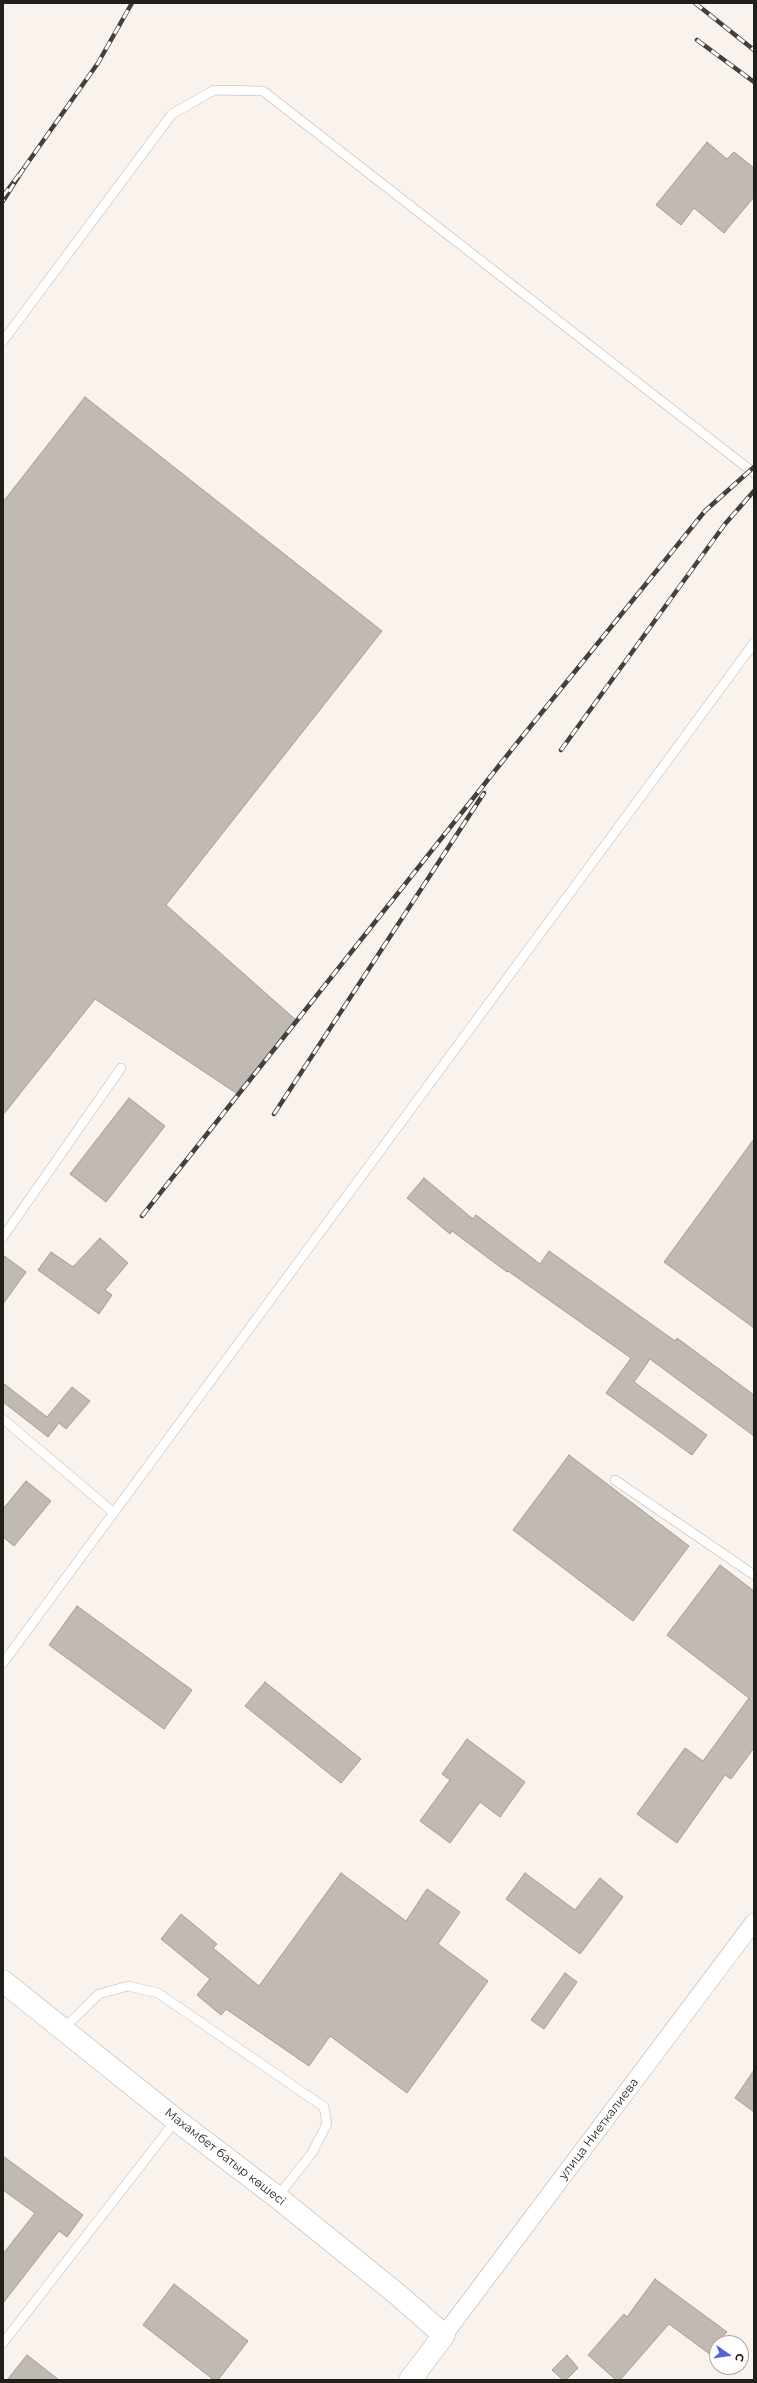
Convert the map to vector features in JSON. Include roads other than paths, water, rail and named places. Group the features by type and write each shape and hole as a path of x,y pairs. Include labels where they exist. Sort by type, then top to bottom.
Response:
{"street":[{"name":"улица Ниеткалиева","path":"444,2336 754,1922"},
{"name":"Махамбет батыр көшесі","path":"3,1981 176,2120 277,2197 397,2294 444,2336"},
{"path":"410,2380 444,2336"}],"lane":[{"path":"3,341 172,114 214,90 263,91 754,473"},
{"path":"3,1663 754,643"},
{"path":"3,1237 121,1068"},
{"path":"3,1419 113,1512"},
{"path":"615,1480 754,1575"},
{"path":"63,2029 99,1994 128,1986 158,1993 324,2107 327,2124 315,2147 277,2197"},
{"path":"3,2343 176,2120"}],"railway":[{"path":"24,168 98,63 132,3"},
{"path":"695,3 754,50"},
{"path":"697,40 754,82"},
{"path":"3,196 24,168 3,201"},
{"path":"142,1216 513,748 705,511 754,467"},
{"path":"561,750 725,524 754,491"},
{"path":"274,1114 484,793"}]}
